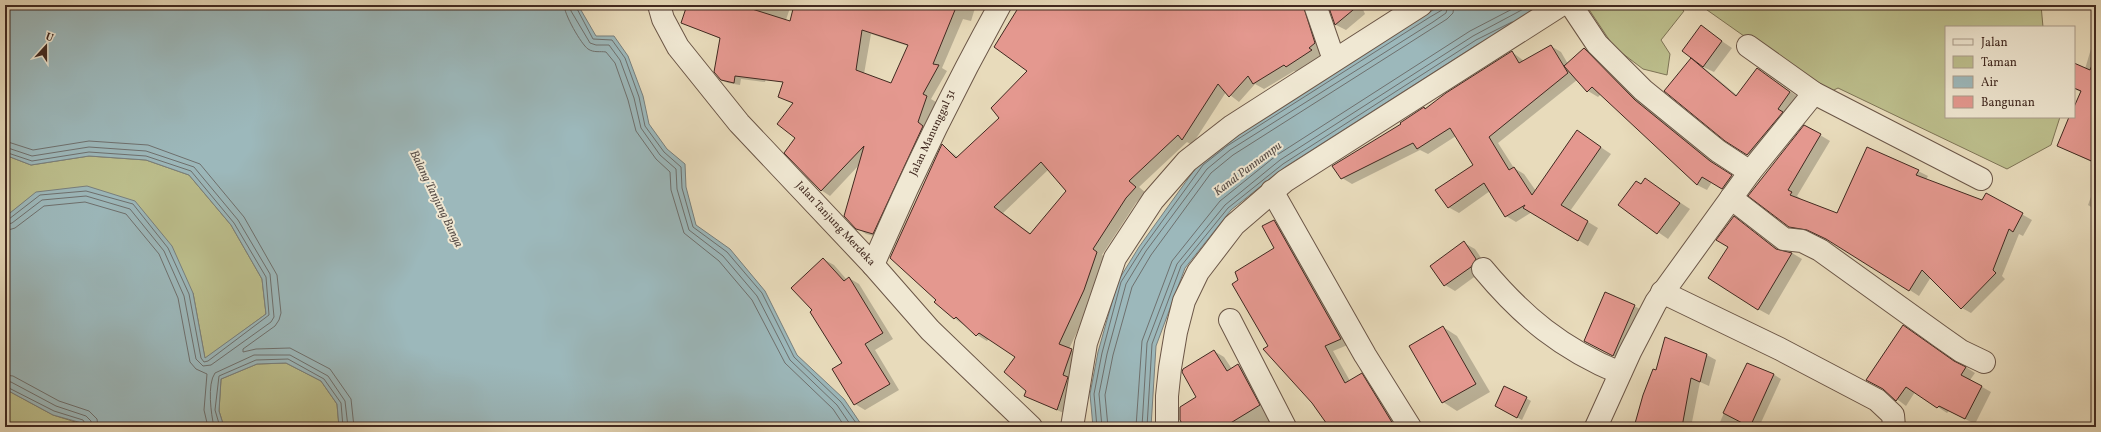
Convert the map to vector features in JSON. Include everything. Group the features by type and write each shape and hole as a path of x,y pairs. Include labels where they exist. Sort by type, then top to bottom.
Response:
{"street":[{"name":"Jalan Tanjung Merdeka","path":"659,5 663,19 678,47 739,123 874,265 930,330 1031,427"},
{"name":"Jalan Manunggal 31","path":"874,265 902,198 955,86 1000,5"},
{"path":"1314,5 1334,60"},
{"path":"1072,427 1086,343 1115,258 1153,200 1187,161 1232,126 1421,5"},
{"path":"1167,427 1167,396 1170,368 1176,332 1184,301 1198,272 1234,225 1272,191 1561,5"},
{"path":"1571,5 1597,44 1643,90 1714,148 1750,172"},
{"path":"1748,46 1814,93 1981,179"},
{"path":"1596,427 1644,323 1662,292 1750,172 1814,93"},
{"path":"1272,191 1365,355 1410,427"},
{"path":"1731,198 1779,235 1790,241 1802,241 1820,250 1961,351 1984,362"},
{"path":"1483,269 1518,309 1555,339 1598,364 1620,373"},
{"path":"1662,292 1780,349 1877,400 1893,415 1894,427"},
{"path":"1230,320 1277,424"}],"green space":[{"path":"1586,5 1677,5 1684,11 1661,40 1670,54 1667,75 1643,69 1614,47"},
{"path":"1700,5 2041,5 2043,26 1945,26 1945,118 2060,118 2051,145 2007,169 1838,88 1826,94"},
{"path":"5,155 31,165 89,156 146,160 189,175 231,225 262,279 266,314 205,359 193,293 35,194 5,217"},
{"path":"286,363 321,381 337,404 339,427 224,427 219,411 221,379 257,364"},
{"path":"5,389 53,415 82,424 85,427 5,427"}],"water":[{"name":"Balang Tanjung Bunga","path":"5,5 578,5 596,36 614,36 628,56 643,96 649,124 667,149 685,164 686,187 696,225 730,249 765,291 797,355 844,399 863,427 339,427 337,404 321,381 286,363 257,364 221,379 219,411 224,427 85,427 82,423 53,415 5,389 5,217 36,192 87,186 135,201 172,246 193,293 205,358 266,314 262,279 231,225 189,175 146,160 89,156 31,165 5,155"},
{"name":"Kanal Pannampu","path":"1441,5 1548,5 1521,22 1478,44 1285,167 1231,210 1185,268 1156,346 1151,427 1093,427 1090,394 1098,352 1118,281 1139,247 1200,162 1224,143"}],"building":[{"path":"687,5 753,5 752,9 790,21 794,5 957,5 933,64 939,65 923,94 927,96 918,122 923,126 873,234 856,229 844,216 864,146 821,191 784,153 795,138 777,124 793,103 778,97 783,82 735,76 734,83 721,80 714,72 720,38 681,23","holes":["862,30 908,45 891,83 856,70"]},
{"path":"1020,5 1303,5 1315,43 1309,48 1312,50 1286,67 1284,65 1253,84 1248,76 1229,97 1218,84 1182,140 1178,135 1129,181 1136,187 1126,198 1093,249 1097,252 1084,290 1059,344 1072,349 1063,375 1068,377 1057,410 1024,396 1026,391 1004,372 1015,357 979,333 976,336 956,317 954,319 934,302 936,300 890,258 942,144 956,158 999,118 991,108 1027,71 994,47","holes":["1041,162 1066,191 1030,234 994,207"]},
{"path":"1328,5 1359,5 1335,25"},
{"path":"1701,25 1722,41 1703,67 1682,51"},
{"path":"1551,45 1568,73 1489,137 1509,170 1514,167 1532,195 1577,130 1601,147 1561,205 1588,221 1578,241 1523,208 1525,205 1505,217 1484,183 1448,208 1435,190 1473,165 1450,128 1417,149 1413,143 1341,179 1332,166 1401,124 1400,123 1424,107 1425,109 1446,93 1512,51 1519,63"},
{"path":"1584,48 1635,100 1710,161 1732,175 1722,189 1702,177 1697,185 1592,87 1587,92 1564,66"},
{"path":"2096,56 2096,163 2057,146 2069,118 2075,118 2075,105 2081,91 2075,88 2075,63 2090,70"},
{"path":"1691,58 1736,96 1757,68 1790,92 1778,109 1783,112 1747,155 1725,141 1664,91"},
{"path":"1804,125 1821,134 1788,190 1792,192 1790,195 1837,213 1867,147 1919,170 1916,175 1982,200 1986,193 2023,213 2013,232 2009,229 1993,270 1996,273 1961,309 1922,270 1909,291 1826,239 1807,230 1789,227 1748,196"},
{"path":"1645,178 1680,203 1657,234 1618,205 1636,181 1641,184"},
{"path":"1734,216 1776,249 1792,253 1758,310 1708,278 1728,247 1716,240"},
{"path":"1274,220 1341,339 1325,346 1345,383 1362,373 1393,424 1386,427 1329,427 1312,403 1263,349 1268,346 1232,284 1238,280 1235,272 1274,248 1262,226"},
{"path":"1464,241 1476,259 1471,267 1444,286 1430,266"},
{"path":"823,258 844,281 849,277 883,333 865,344 890,384 854,405 832,369 842,363 810,312 812,310 791,288"},
{"path":"1605,292 1635,305 1613,356 1584,341"},
{"path":"1903,325 1954,361 1966,367 1961,375 1982,386 1965,419 1939,406 1937,408 1906,387 1896,401 1883,389 1866,380"},
{"path":"1443,326 1476,384 1442,403 1409,346"},
{"path":"1665,337 1707,354 1700,382 1691,378 1682,427 1634,427 1643,395 1653,369 1656,370"},
{"path":"1214,350 1227,371 1238,364 1260,405 1224,427 1184,427 1180,420 1180,407 1196,397 1182,372 1183,369"},
{"path":"1747,363 1774,374 1750,427 1723,413"},
{"path":"1504,386 1527,397 1517,418 1495,406"}]}
